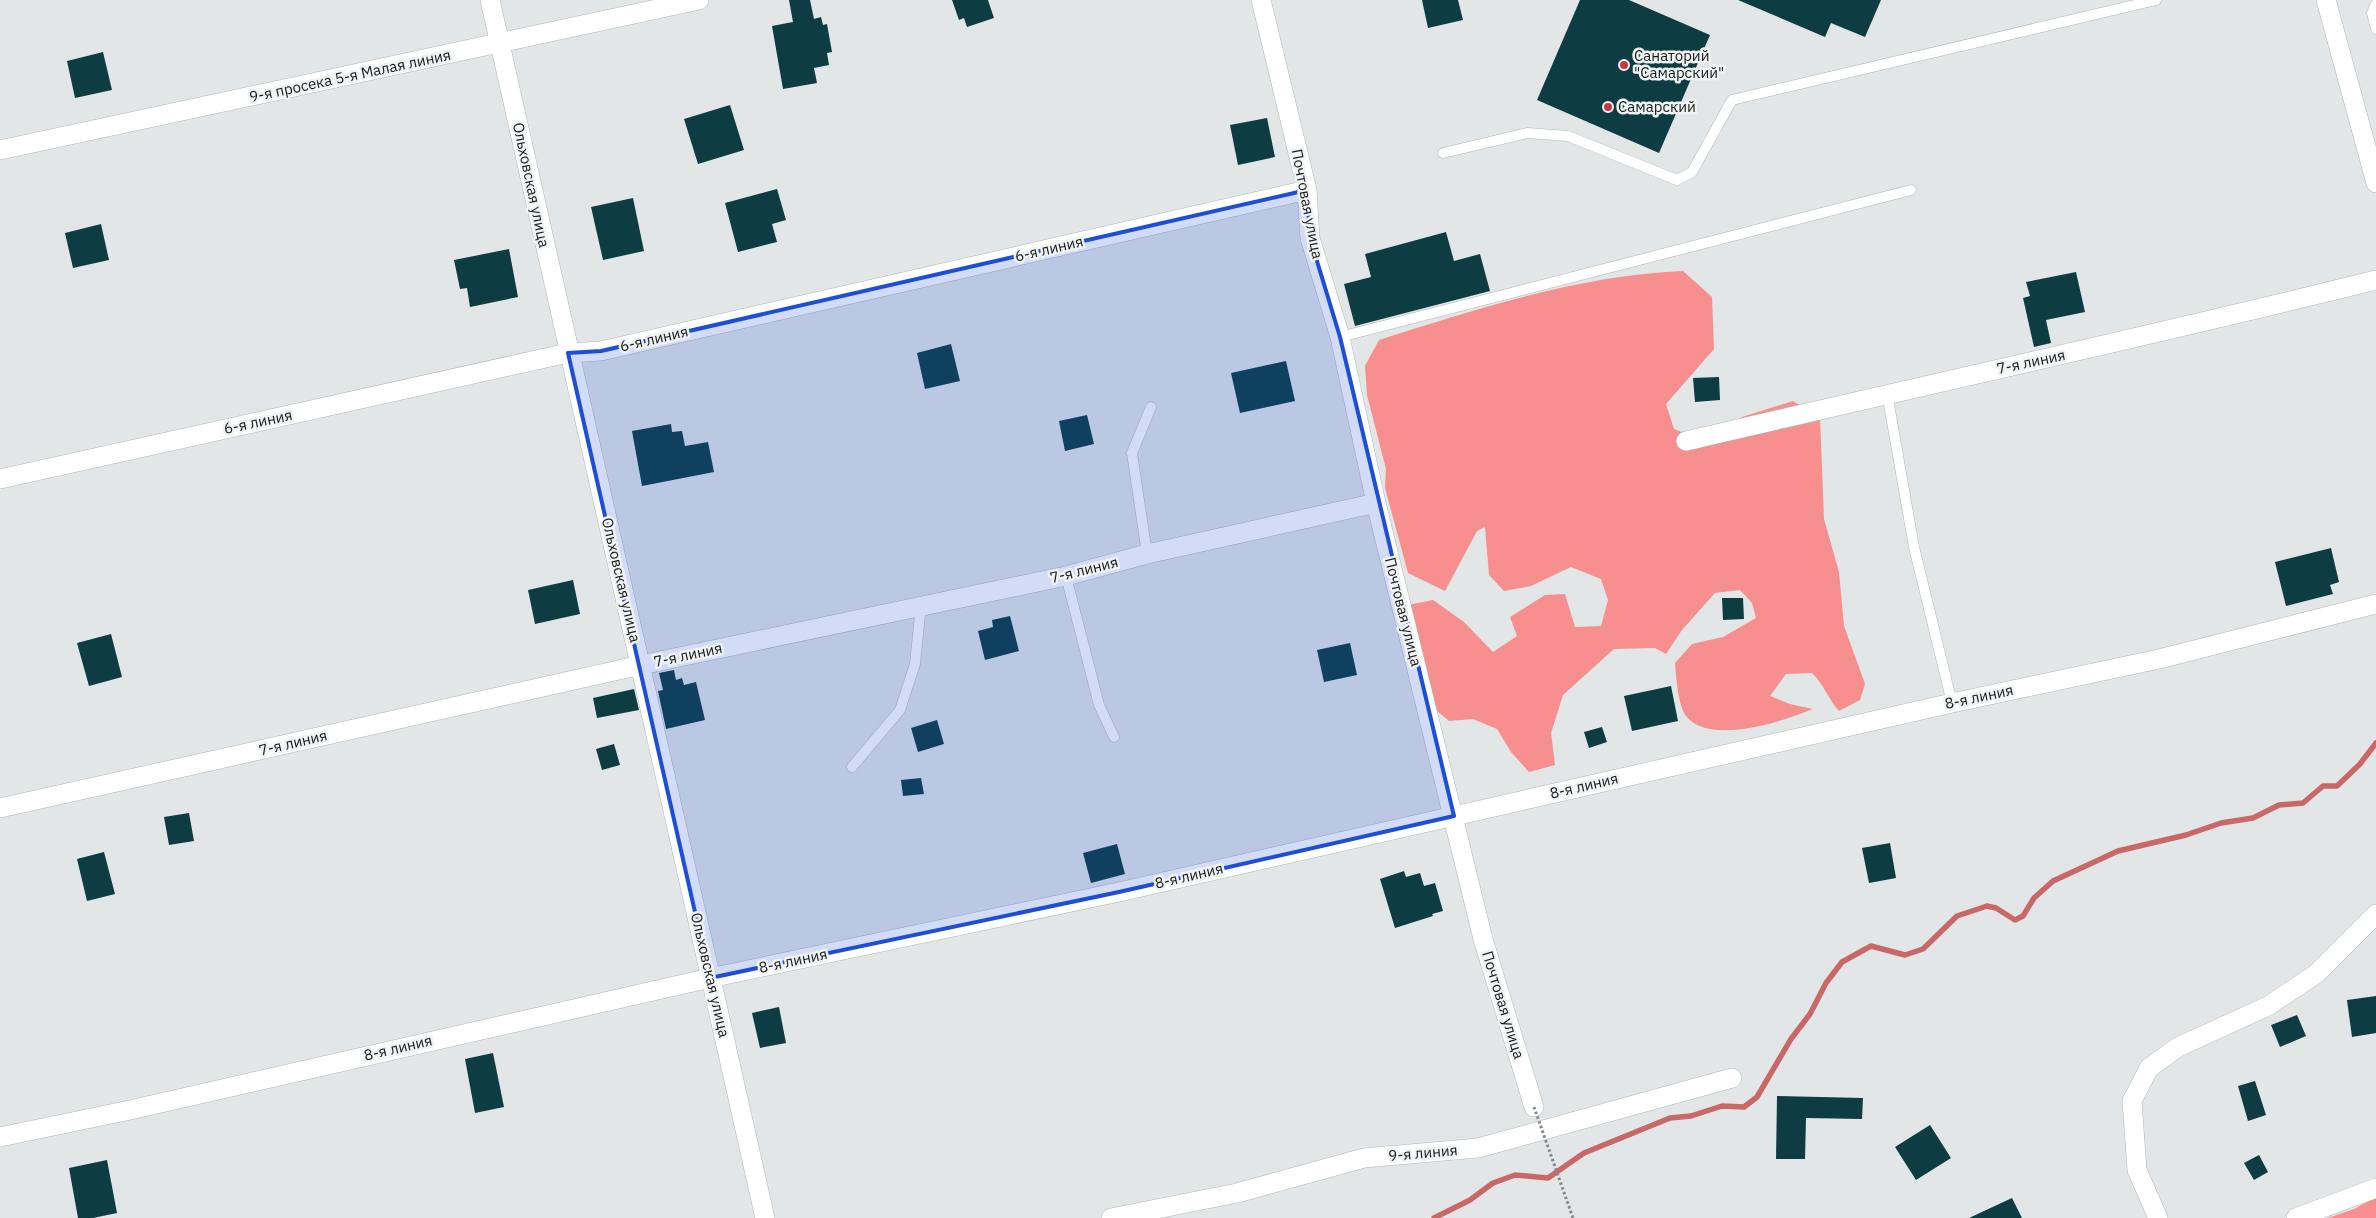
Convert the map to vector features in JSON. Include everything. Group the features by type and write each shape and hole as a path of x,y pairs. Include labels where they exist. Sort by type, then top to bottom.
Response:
{"street":[{"name":"Ольховская улица","path":"490,0 568,354 641,665 765,1218"},
{"name":"9-я просека 5-я Малая линия","path":"0,150 699,0"},
{"name":"Почтовая улица","path":"1261,0 1306,190 1310,238 1340,338 1376,503 1483,939 1534,1107"},
{"path":"2326,0 2376,183"},
{"name":"6-я линия","path":"0,479 568,354 601,351 1306,190"},
{"name":"7-я линия","path":"1686,441 2178,329 2376,280"},
{"name":"7-я линия","path":"0,808 641,665 1066,576 1147,554 1376,503"},
{"name":"8-я линия","path":"0,1137 130,1110 710,978 1119,892 1952,703 2159,659 2376,604"},
{"path":"2158,1218 2138,1170 2132,1101 2149,1068 2178,1047 2268,1006 2316,974 2376,914"},
{"name":"9-я линия","path":"1111,1218 1238,1193 1364,1158 1478,1148 1732,1078"},
{"path":"2296,1218 2376,1188"}],"lane":[{"path":"1443,153 1527,133 1568,136 1677,180 1692,172 1732,100 2156,0"},
{"path":"2376,4 2372,13 2376,29"},
{"path":"1340,338 1911,190"},
{"path":"1887,394 1914,547 1952,703"},
{"path":"1147,554 1132,453 1151,407"},
{"path":"1066,576 1099,705 1114,737"},
{"path":"852,767 900,710 915,664 921,605"}],"path":[{"path":"1534,1107 1573,1218"}],"highlighted area":[{"path":"1307,190 1310,238 1340,337 1454,816 1119,892 710,978 568,353 601,351"}],"shaded area":[{"path":"1683,271 1712,297 1714,349 1666,404 1674,429 1702,440 1742,417 1793,401 1820,417 1824,519 1839,572 1844,626 1865,684 1860,700 1839,711 1812,673 1786,674 1770,696 1790,704 1813,709 1784,719 1747,728 1711,729 1697,725 1683,711 1675,663 1692,644 1723,637 1756,618 1752,603 1740,590 1715,593 1682,630 1666,654 1655,648 1614,649 1563,695 1551,733 1555,765 1529,772 1511,752 1497,729 1473,719 1449,721 1429,704 1408,605 1433,600 1464,622 1493,652 1517,636 1510,617 1545,595 1565,594 1575,627 1601,626 1608,600 1601,579 1571,567 1531,586 1504,591 1489,575 1485,527 1477,531 1445,591 1408,573 1385,488 1386,469 1367,395 1365,366 1379,340 1453,317 1568,286 1606,279"},
{"path":"2376,1197 2376,1218 2328,1218 2354,1209"}],"building":[{"path":"789,0 810,0 814,19 821,17 823,25 827,24 832,52 827,53 829,65 814,68 817,83 783,89 772,26 793,22"},
{"path":"952,0 988,0 994,18 967,27 964,18 959,20"},
{"path":"1422,0 1458,0 1463,20 1428,28"},
{"name":"Санаторий \"Самарский\"","path":"1580,0 1629,0 1710,35 1659,153 1537,100"},
{"path":"1738,0 1881,0 1865,37 1831,23 1825,37"},
{"path":"103,52 112,90 75,98 67,61"},
{"path":"730,105 744,150 698,164 684,119"},
{"path":"1267,118 1275,157 1238,165 1230,125"},
{"path":"777,189 786,220 772,224 777,242 738,252 725,203"},
{"path":"633,198 644,251 603,260 591,207"},
{"path":"101,224 109,260 73,268 65,233"},
{"path":"1446,232 1454,261 1480,254 1490,291 1355,326 1344,284 1371,277 1365,254"},
{"path":"509,249 518,297 470,307 467,288 460,289 454,260"},
{"path":"2076,272 2085,312 2046,320 2051,343 2034,347 2023,298 2030,296 2026,282"},
{"path":"951,344 960,381 925,389 917,353"},
{"path":"1286,361 1295,401 1240,413 1231,373"},
{"path":"1719,377 1720,400 1695,402 1693,378"},
{"path":"1087,415 1094,444 1065,451 1059,421"},
{"path":"671,424 672,432 682,431 685,446 708,442 714,472 642,486 632,431"},
{"path":"2331,548 2339,582 2330,585 2333,594 2286,606 2275,562"},
{"path":"573,580 580,614 535,624 528,590"},
{"path":"1722,598 1743,598 1744,619 1723,620"},
{"path":"1010,616 1019,651 985,660 978,631 993,627 992,620"},
{"path":"111,634 122,677 89,686 77,643"},
{"path":"1350,643 1357,675 1324,682 1317,650"},
{"path":"674,670 676,680 682,678 684,685 696,682 705,720 666,729 658,691 663,690 659,673"},
{"path":"1671,686 1678,721 1632,731 1624,696"},
{"path":"634,689 639,710 597,718 593,698"},
{"path":"937,720 944,744 918,752 911,728"},
{"path":"1602,727 1607,742 1589,748 1584,732"},
{"path":"614,744 620,765 602,770 596,749"},
{"path":"921,778 924,794 903,796 901,780"},
{"path":"189,813 194,841 169,845 164,817"},
{"path":"1890,843 1896,878 1869,883 1862,848"},
{"path":"1117,844 1125,874 1091,883 1083,853"},
{"path":"104,852 115,894 87,901 77,859"},
{"path":"1404,871 1406,877 1420,873 1424,886 1435,883 1443,911 1395,928 1380,879"},
{"path":"2376,996 2376,1033 2352,1037 2347,1000"},
{"path":"779,1007 786,1043 760,1048 752,1013"},
{"path":"2297,1015 2306,1036 2280,1047 2271,1025"},
{"path":"493,1053 504,1107 475,1113 465,1059"},
{"path":"2255,1081 2266,1115 2248,1121 2238,1086"},
{"path":"1777,1096 1863,1098 1862,1119 1806,1118 1805,1159 1776,1159"},
{"path":"1930,1125 1951,1158 1916,1180 1895,1147"},
{"path":"2259,1155 2268,1172 2254,1180 2244,1163"},
{"path":"107,1160 117,1213 93,1218 78,1218 69,1168"},
{"path":"2012,1198 2022,1218 1969,1218"}],"waterway":[{"path":"1434,1218 1470,1200 1493,1183 1515,1175 1548,1178 1584,1153 1670,1118 1691,1116 1722,1106 1744,1107 1757,1097 1791,1039 1810,1014 1826,983 1842,962 1871,946 1905,955 1923,949 1957,916 1987,906 1996,908 2015,920 2023,916 2034,898 2053,881 2118,851 2186,835 2221,823 2253,818 2279,805 2303,803 2323,786 2337,786 2360,764 2376,743"}],"place":[{"name":"Санаторий \"Самарский\"","path":"1624,65"},
{"name":"Самарский","path":"1608,107"}]}
